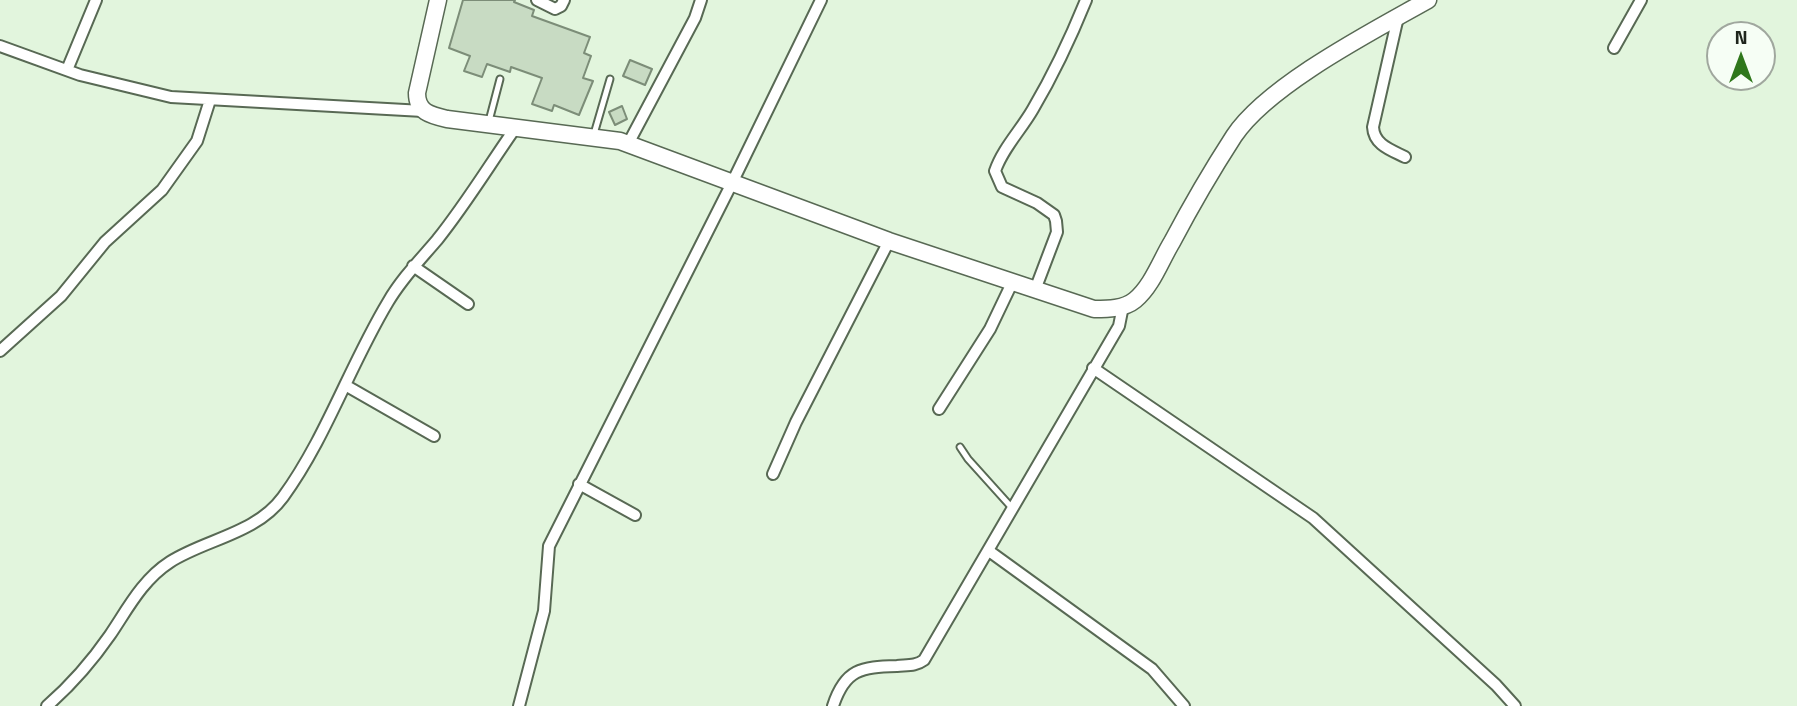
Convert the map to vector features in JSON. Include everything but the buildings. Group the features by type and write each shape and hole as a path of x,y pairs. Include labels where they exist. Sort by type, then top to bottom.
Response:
{"street":[{"path":"67,70 96,0"},
{"path":"423,111 417,93 438,0"},
{"path":"537,0 555,9 561,6 564,0"},
{"path":"628,144 695,19 701,0"},
{"path":"519,706 544,611 549,546 821,0"},
{"path":"1035,290 1057,232 1056,221 1054,215 1037,203 1002,187 995,170 1000,157 1033,109 1086,0"},
{"path":"0,46 67,70 163,95 210,100 423,111 447,119 593,137 628,144 889,241 1094,309 1123,306 1134,301 1146,286 1235,134 1257,111 1285,88 1339,52 1429,0"},
{"path":"1614,48 1641,0"},
{"path":"1398,17 1373,135 1380,144 1405,158"},
{"path":"0,351 61,296 105,242 162,190 197,141 210,100"},
{"path":"47,706 99,649 141,588 158,571 180,557 252,524 272,510 299,472 388,302 412,266 437,239 516,127"},
{"path":"773,474 796,422 889,241"},
{"path":"412,266 468,304"},
{"path":"939,409 990,329 1012,282"},
{"path":"833,706 845,680 853,673 878,666 911,665 925,660 1119,326 1123,306"},
{"path":"1093,368 1313,518 1496,685 1515,706"},
{"path":"345,385 433,436"},
{"path":"579,484 635,515"},
{"path":"989,551 1152,669 1184,706"}],"lane":[{"path":"488,124 500,79"},
{"path":"593,137 610,79"},
{"path":"960,447 1013,509"}]}
